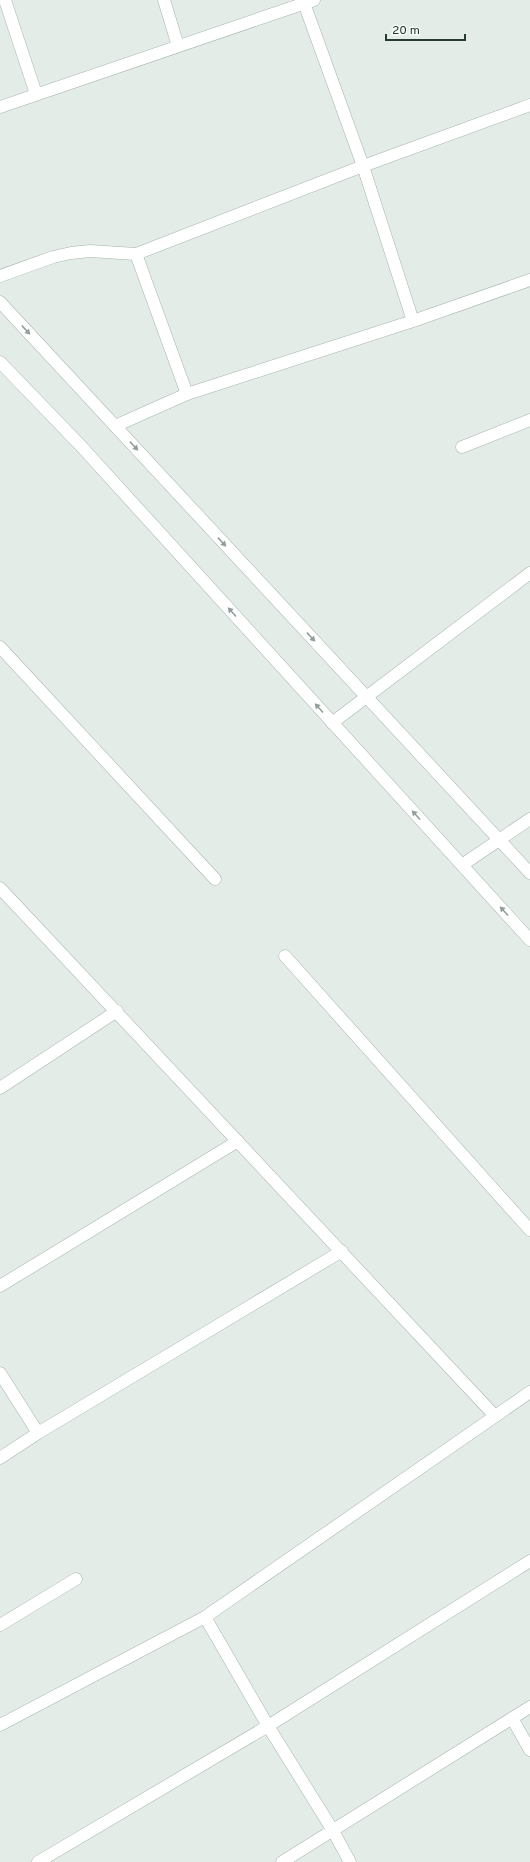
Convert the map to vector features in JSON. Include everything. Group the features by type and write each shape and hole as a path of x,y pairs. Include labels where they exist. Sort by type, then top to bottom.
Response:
{"street":[{"path":"5,0 36,94"},
{"path":"164,0 178,46"},
{"path":"0,107 309,2 413,321"},
{"path":"0,276 53,257 71,253 90,251 136,254 362,166 530,105"},
{"path":"136,254 187,394"},
{"path":"116,426 187,394 413,321 530,280"},
{"path":"0,302 530,873"},
{"path":"0,362 81,446 530,940"},
{"path":"462,447 530,420"},
{"path":"332,722 530,573"},
{"path":"0,647 215,879"},
{"path":"462,865 530,819"},
{"path":"0,888 117,1011 495,1416"},
{"path":"285,956 530,1230"},
{"path":"0,1088 117,1011"},
{"path":"0,1286 238,1141"},
{"path":"0,1458 38,1433 342,1251"},
{"path":"0,1373 38,1433"},
{"path":"0,1725 205,1617 530,1392"},
{"path":"38,1862 268,1726 530,1561"},
{"path":"0,1625 76,1579"},
{"path":"205,1617 268,1726 332,1829 350,1862"},
{"path":"282,1862 332,1829 530,1707"},
{"path":"512,1718 530,1750"}]}
